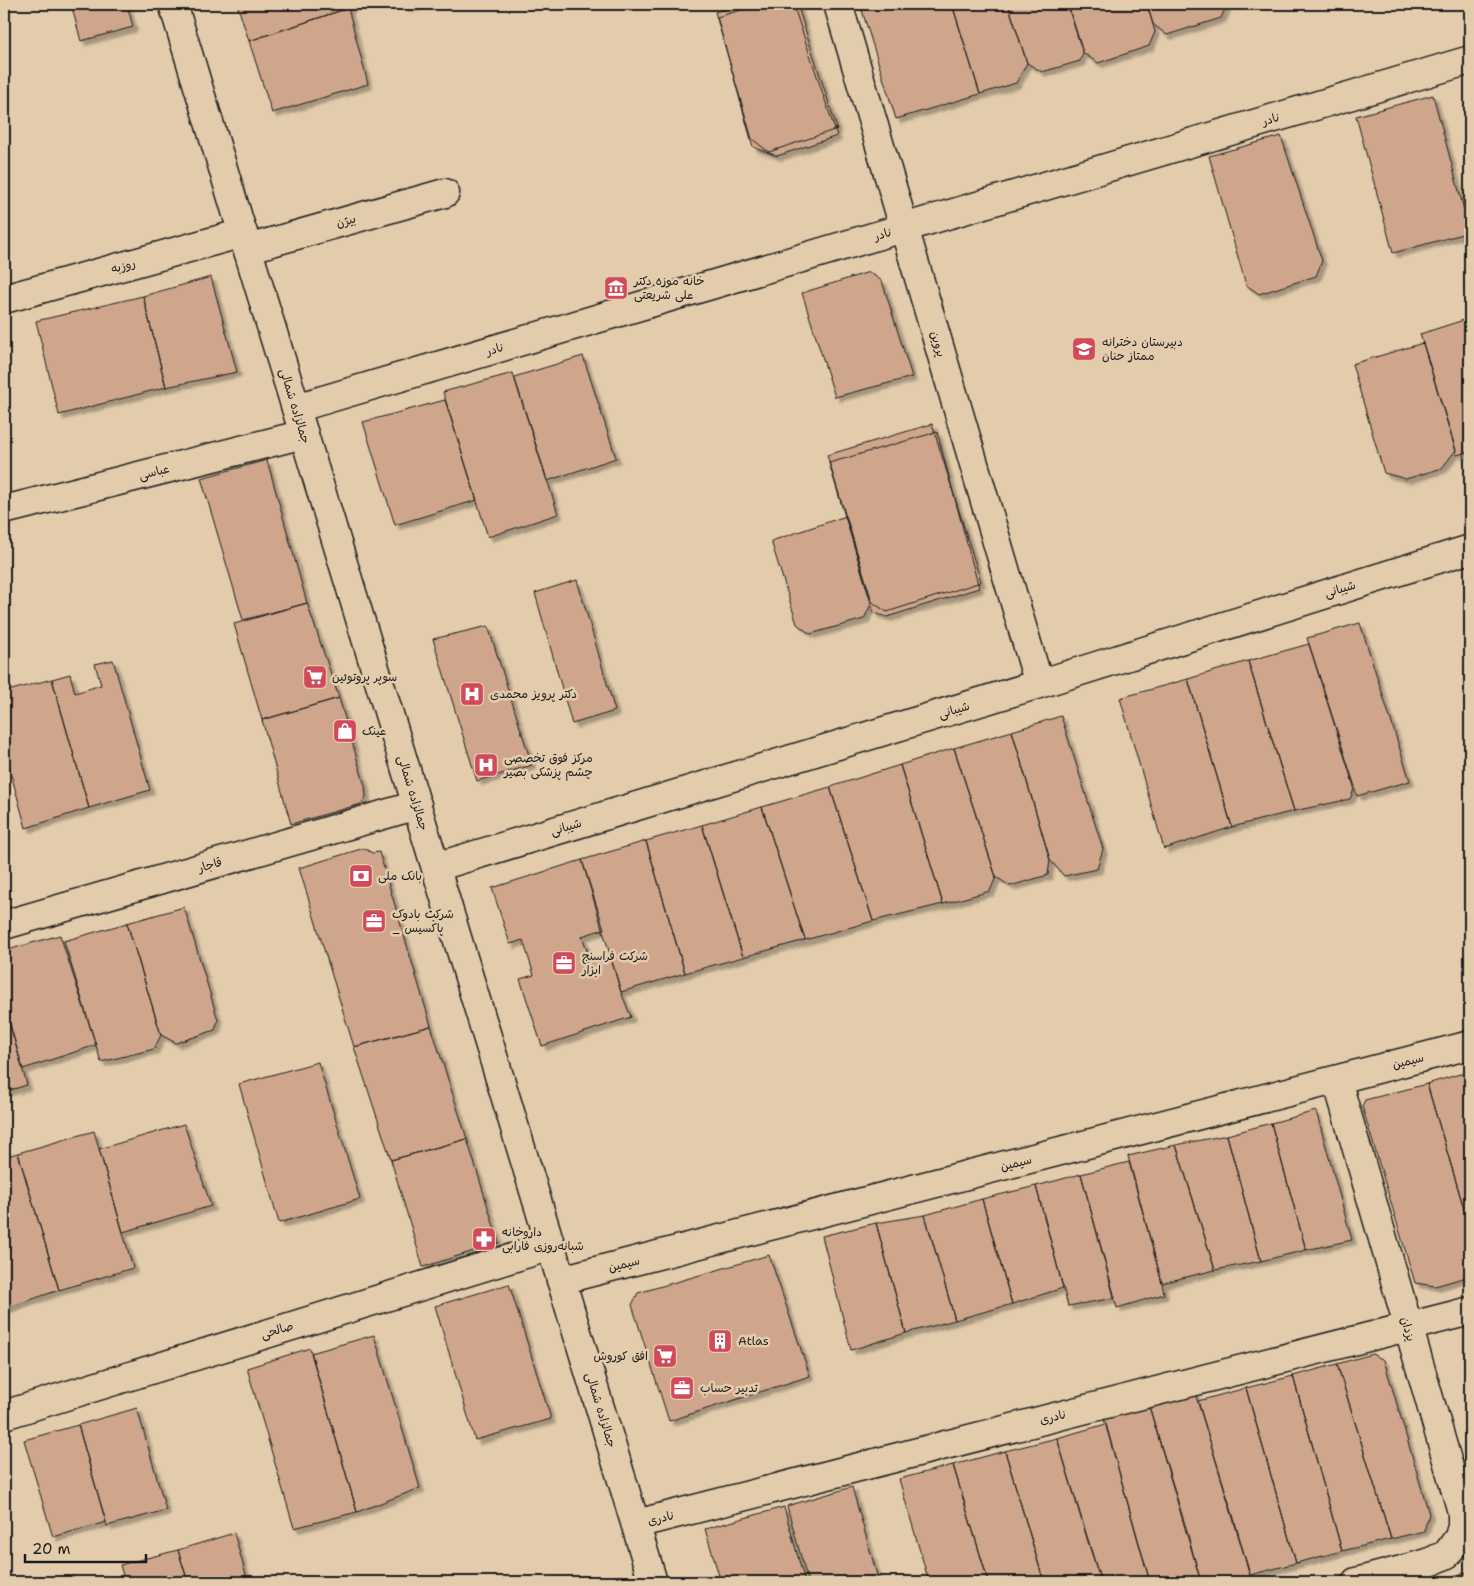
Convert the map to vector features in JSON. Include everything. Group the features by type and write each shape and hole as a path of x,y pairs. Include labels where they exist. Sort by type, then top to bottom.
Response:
{"street":[{"name":"پروین","path":"838,4 1039,684"},
{"name":"جمالزاده شمالی","path":"176,7 245,241 653,1582"},
{"name":"نادر","path":"296,408 1470,60"},
{"name":"بیژن","path":"245,241 445,193"},
{"name":"روزبه","path":"4,299 245,241"},
{"name":"عباسی","path":"4,510 304,434"},
{"name":"شیبانی","path":"436,867 1039,684 1470,549"},
{"name":"قاجار","path":"4,924 417,805"},
{"name":"سیمین","path":"562,1280 1470,1045"},
{"name":"یزدان","path":"1337,1080 1462,1512 1462,1526 1459,1537 1447,1554 1428,1563 1356,1582"},
{"name":"صالحی","path":"4,1415 551,1246"},
{"name":"نادری","path":"636,1524 1470,1310"}],"building":[{"path":"71,4 127,4 133,27 81,41"},
{"path":"237,4 355,4 352,7 249,41"},
{"path":"403,4 421,4 406,8"},
{"path":"741,4 797,4 837,129 769,152 752,139 715,12"},
{"path":"761,4 793,4 837,136 777,156 753,147 717,17"},
{"path":"860,4 952,4 980,94 896,119"},
{"path":"952,4 1008,4 1027,63 1016,83 980,94"},
{"path":"1008,4 1067,4 1083,53 1080,61 1042,72 1027,63"},
{"path":"1068,4 1147,4 1155,32 1149,46 1098,63 1083,53"},
{"path":"1147,4 1227,4 1221,18 1167,35 1153,24"},
{"path":"348,8 368,84 272,113 249,41"},
{"path":"1433,95 1470,232 1393,253 1356,116"},
{"path":"1281,136 1322,261 1316,276 1259,294 1246,285 1209,156"},
{"path":"869,272 882,281 912,377 835,397 802,293"},
{"path":"211,277 237,372 166,387 143,296"},
{"path":"143,296 166,387 59,415 36,321"},
{"path":"1470,318 1470,451 1457,455 1420,334"},
{"path":"1423,343 1456,450 1442,468 1406,479 1384,473 1352,364"},
{"path":"583,356 616,458 547,481 514,377"},
{"path":"513,373 558,514 488,537 443,392"},
{"path":"445,400 477,500 395,525 363,422"},
{"path":"932,424 981,582 887,612 872,602 827,455"},
{"path":"937,432 979,588 887,617 874,613 829,463"},
{"path":"267,460 307,603 243,620 201,478"},
{"path":"846,516 872,602 864,619 810,634 797,624 771,541"},
{"path":"577,580 615,711 572,724 535,593"},
{"path":"307,603 339,698 262,720 234,624"},
{"path":"1360,623 1410,781 1357,796 1307,638"},
{"path":"488,626 532,765 477,781 433,639"},
{"path":"1309,644 1355,787 1350,799 1294,811 1248,661"},
{"path":"113,660 150,790 89,808 52,679 70,674 75,693 101,685 95,664"},
{"path":"1248,661 1294,811 1232,827 1188,679"},
{"path":"52,679 89,808 26,828 4,749 4,692"},
{"path":"1188,679 1232,827 1164,849 1120,698"},
{"path":"339,698 365,786 366,797 361,804 291,824 262,720"},
{"path":"1061,716 1103,849 1097,869 1064,876 1050,860 1012,731"},
{"path":"1012,731 1050,860 1048,875 1010,886 996,877 954,748"},
{"path":"954,748 996,877 990,891 943,904 900,765"},
{"path":"900,765 943,904 873,921 830,787"},
{"path":"830,787 873,921 805,940 762,807"},
{"path":"762,807 805,940 743,957 702,825"},
{"path":"702,825 743,957 685,973 646,841"},
{"path":"646,841 685,973 621,992 582,860"},
{"path":"364,848 372,853 379,852 431,1026 354,1047 299,868"},
{"path":"582,860 604,929 582,936 591,962 610,955 631,1017 542,1046 520,979 534,975 523,940 510,944 492,888"},
{"path":"184,907 218,1020 215,1030 176,1043 161,1035 127,923"},
{"path":"127,923 161,1035 154,1049 101,1062 64,941"},
{"path":"60,935 96,1045 23,1069 4,1004 4,951"},
{"path":"4,1004 27,1085 4,1092"},
{"path":"431,1026 467,1139 391,1160 354,1047"},
{"path":"318,1062 360,1199 279,1223 239,1084"},
{"path":"1470,1071 1470,1229 1427,1084"},
{"path":"1427,1084 1470,1229 1470,1276 1435,1286 1415,1283 1362,1106 1365,1100"},
{"path":"1316,1111 1352,1240 1306,1250 1271,1123"},
{"path":"1271,1123 1306,1250 1261,1261 1227,1135"},
{"path":"184,1124 211,1206 123,1232 99,1149"},
{"path":"94,1131 133,1268 59,1290 18,1153"},
{"path":"1227,1135 1261,1261 1215,1270 1176,1145"},
{"path":"467,1139 499,1243 423,1267 391,1160"},
{"path":"1176,1145 1215,1270 1162,1283 1128,1156"},
{"path":"18,1153 59,1290 4,1309 4,1157"},
{"path":"1129,1162 1164,1294 1117,1308 1081,1174"},
{"path":"1081,1174 1115,1298 1068,1306 1036,1186"},
{"path":"1036,1186 1063,1288 1012,1304 982,1199"},
{"path":"982,1199 1012,1304 955,1320 925,1215"},
{"path":"925,1215 955,1320 906,1333 876,1223"},
{"path":"876,1223 906,1333 851,1350 822,1236"},
{"name":"Atlas","path":"769,1255 810,1376 669,1421 632,1305 638,1293"},
{"path":"509,1284 551,1419 475,1440 435,1306"},
{"path":"374,1335 420,1488 357,1512 311,1353"},
{"path":"310,1348 357,1512 294,1528 247,1368"},
{"path":"1372,1354 1384,1360 1429,1514 1424,1531 1391,1539 1337,1364"},
{"path":"1337,1364 1391,1539 1342,1551 1293,1376"},
{"path":"1293,1376 1342,1551 1296,1563 1246,1388"},
{"path":"1246,1388 1296,1563 1250,1575 1198,1401"},
{"path":"1195,1393 1252,1582 1201,1582 1149,1406"},
{"path":"1149,1406 1201,1582 1150,1582 1104,1419"},
{"path":"137,1408 166,1510 107,1526 78,1425"},
{"path":"1106,1424 1150,1582 1101,1582 1057,1438"},
{"path":"78,1425 106,1522 53,1537 24,1440"},
{"path":"1057,1438 1101,1582 1044,1582 1005,1451"},
{"path":"1005,1451 1044,1582 988,1582 953,1465"},
{"path":"953,1465 988,1582 929,1582 899,1479"},
{"path":"852,1487 879,1582 808,1582 787,1506"},
{"path":"784,1507 805,1582 721,1582 705,1529"},
{"path":"234,1533 248,1582 188,1582 178,1550"},
{"path":"178,1550 188,1582 125,1582 120,1565"},
{"path":"1469,1572 1470,1582 1429,1582"}],"place":[{"name":"خانه موزه دکتر علی شریعتی","path":"616,288"},
{"name":"دبیرستان دخترانه ممتاز حنان","path":"1084,349"},
{"name":"سوپر پروتوئین","path":"315,677"},
{"name":"دکتر پرویز محمدی","path":"472,694"},
{"name":"عینک","path":"345,731"},
{"name":"مرکز فوق تخصصی چشم پزشکی بصیر","path":"486,765"},
{"name":"بانک ملی","path":"361,876"},
{"name":"شرکت بادوک _ پاکسیس","path":"374,921"},
{"name":"شرکت فراسنج ابزار","path":"564,963"},
{"name":"داروخانه شبانه‌روزی فارابی","path":"484,1239"},
{"name":"Atlas","path":"720,1341"},
{"name":"افق کوروش","path":"665,1356"},
{"name":"تدبیر حساب","path":"682,1388"}]}
